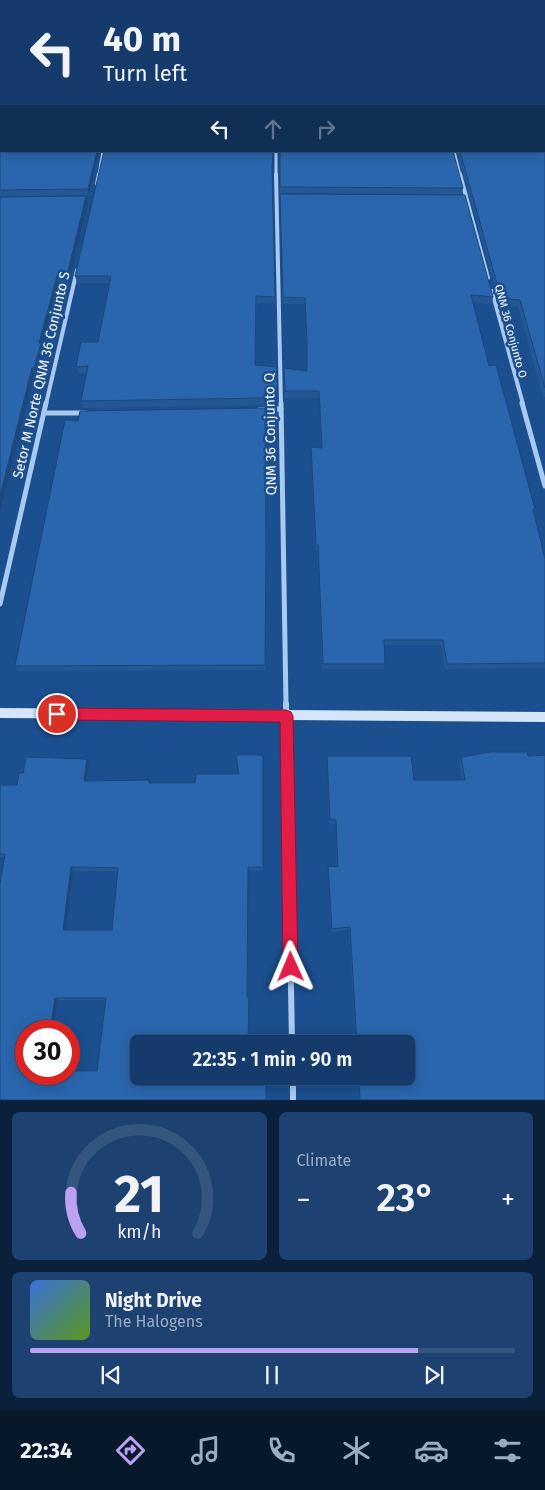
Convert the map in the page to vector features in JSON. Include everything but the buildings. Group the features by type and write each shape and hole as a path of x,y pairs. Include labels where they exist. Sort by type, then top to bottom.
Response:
{"street":[{"path":"95,189 104,152"},
{"name":"QNM 36 Conjunto Q","path":"276,152 292,1035"},
{"name":"QNM 36 Conjunto O","path":"454,152 545,486"},
{"path":"456,198 466,198"},
{"name":"Setor M Norte QNM 36 Conjunto S","path":"0,604 78,264"},
{"path":"252,410 281,409"},
{"path":"44,414 94,413"},
{"path":"0,714 545,716"},
{"path":"292,1085 293,1100"}],"route":[{"path":"57,714 286,716 291,967"}]}
